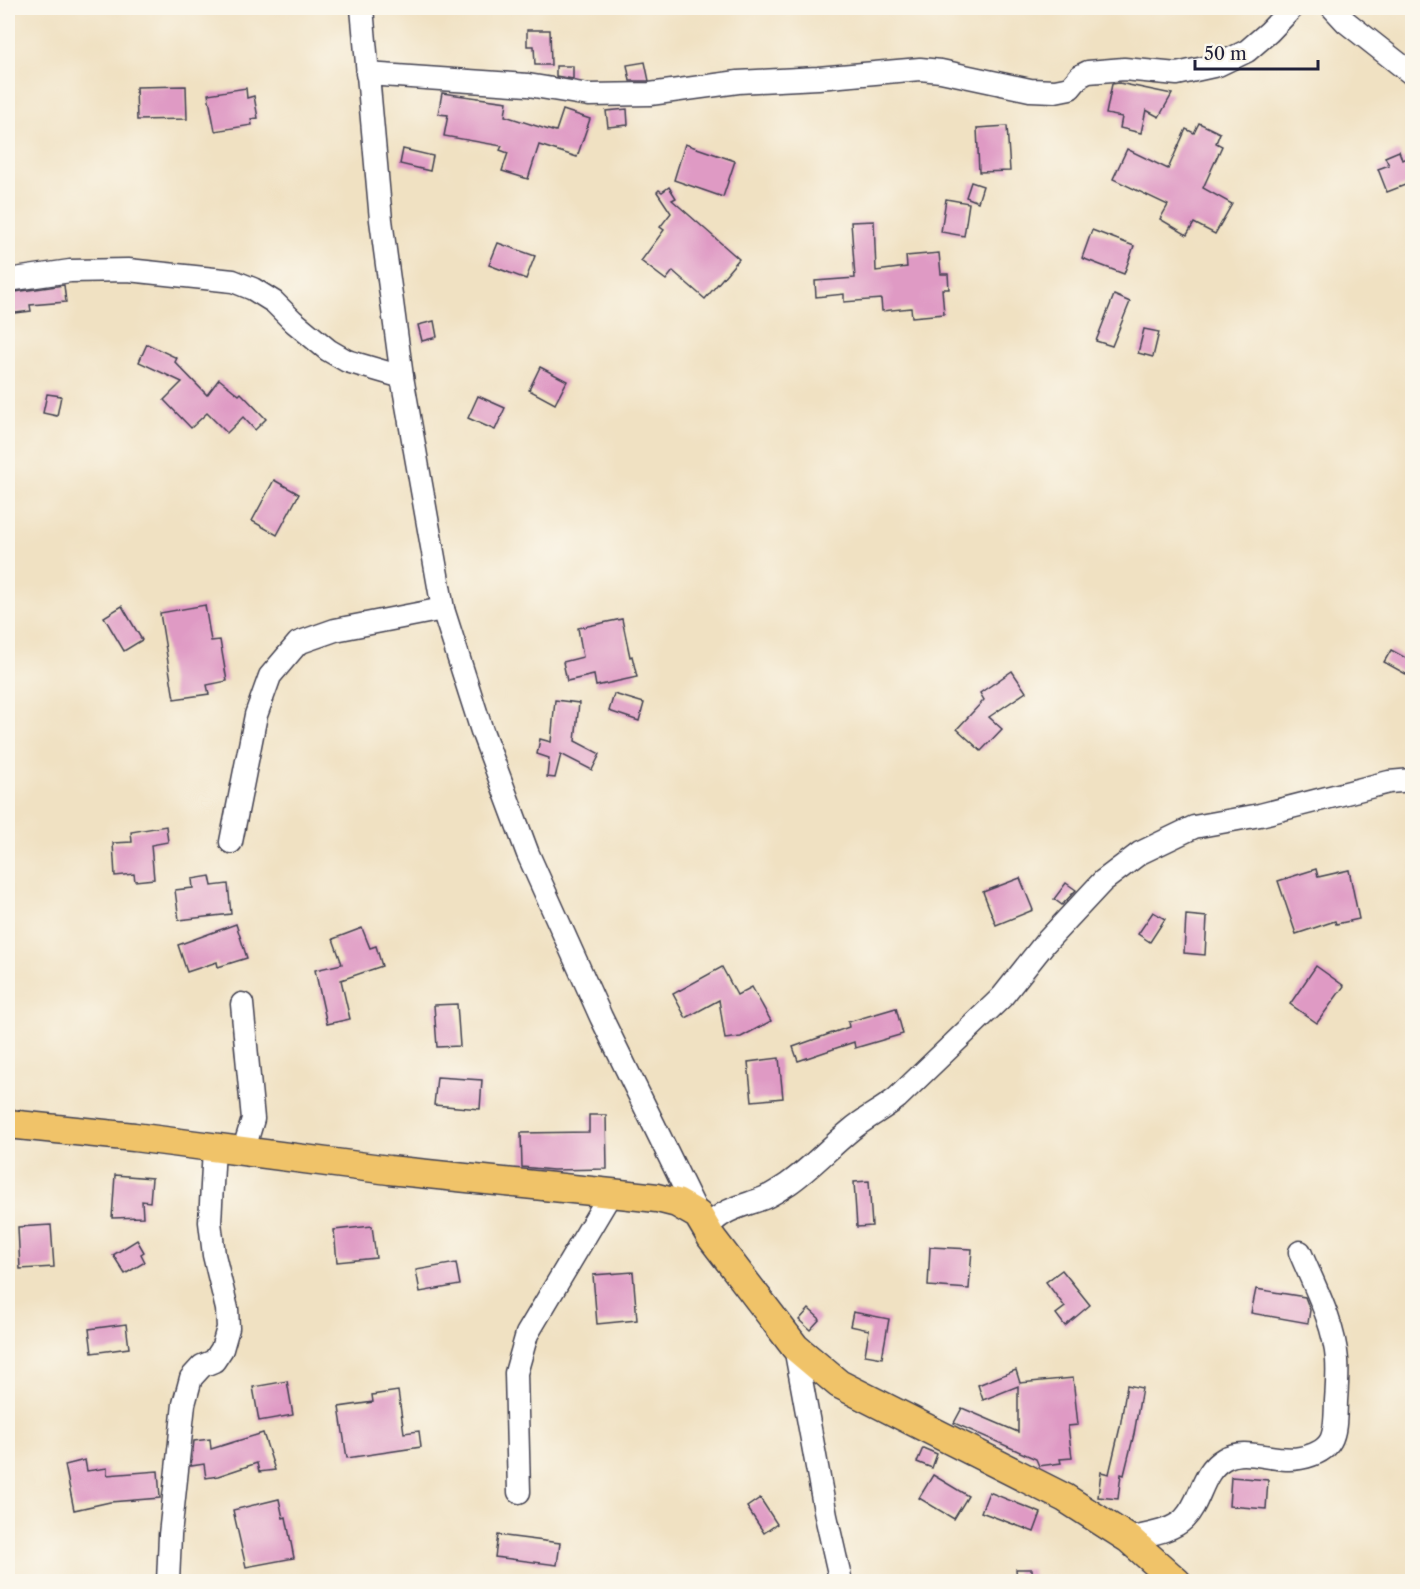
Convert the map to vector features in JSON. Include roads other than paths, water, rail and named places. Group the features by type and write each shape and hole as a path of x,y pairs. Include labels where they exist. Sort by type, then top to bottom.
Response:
{"main road":[{"path":"8,1124 657,1198 677,1203 704,1226 795,1347 838,1384 1065,1498 1129,1539 1177,1581"}],"street":[{"path":"362,8 381,220 402,377 443,609 482,731 528,854 601,1017 704,1226 710,1225 719,1215 740,1205 764,1198 787,1185 816,1164 852,1129 897,1098 1002,997 1045,943 1103,881 1140,853 1194,827 1260,815 1389,782 1413,780"},
{"path":"367,74 528,85 589,96 650,94 738,82 920,69 941,71 1030,90 1055,91 1070,88 1080,76 1088,72 1124,69 1177,74 1218,65 1247,51 1292,8"},
{"path":"1333,8 1346,22 1410,68"},
{"path":"8,280 70,271 128,270 233,281 253,289 274,302 328,350 347,361 402,377"},
{"path":"231,842 256,715 270,676 298,643 335,630 443,609"},
{"path":"242,1004 253,1119 243,1152"},
{"path":"168,1581 170,1535 184,1404 191,1378 202,1366 214,1361 222,1349 228,1328 210,1222 214,1148"},
{"path":"519,1492 516,1373 527,1334 611,1193"},
{"path":"1129,1539 1169,1529 1184,1519 1194,1505 1202,1485 1215,1464 1229,1456 1245,1454 1278,1460 1300,1458 1321,1450 1331,1442 1336,1426 1338,1361 1334,1340 1300,1252"},
{"path":"795,1347 826,1516 841,1581"}]}
